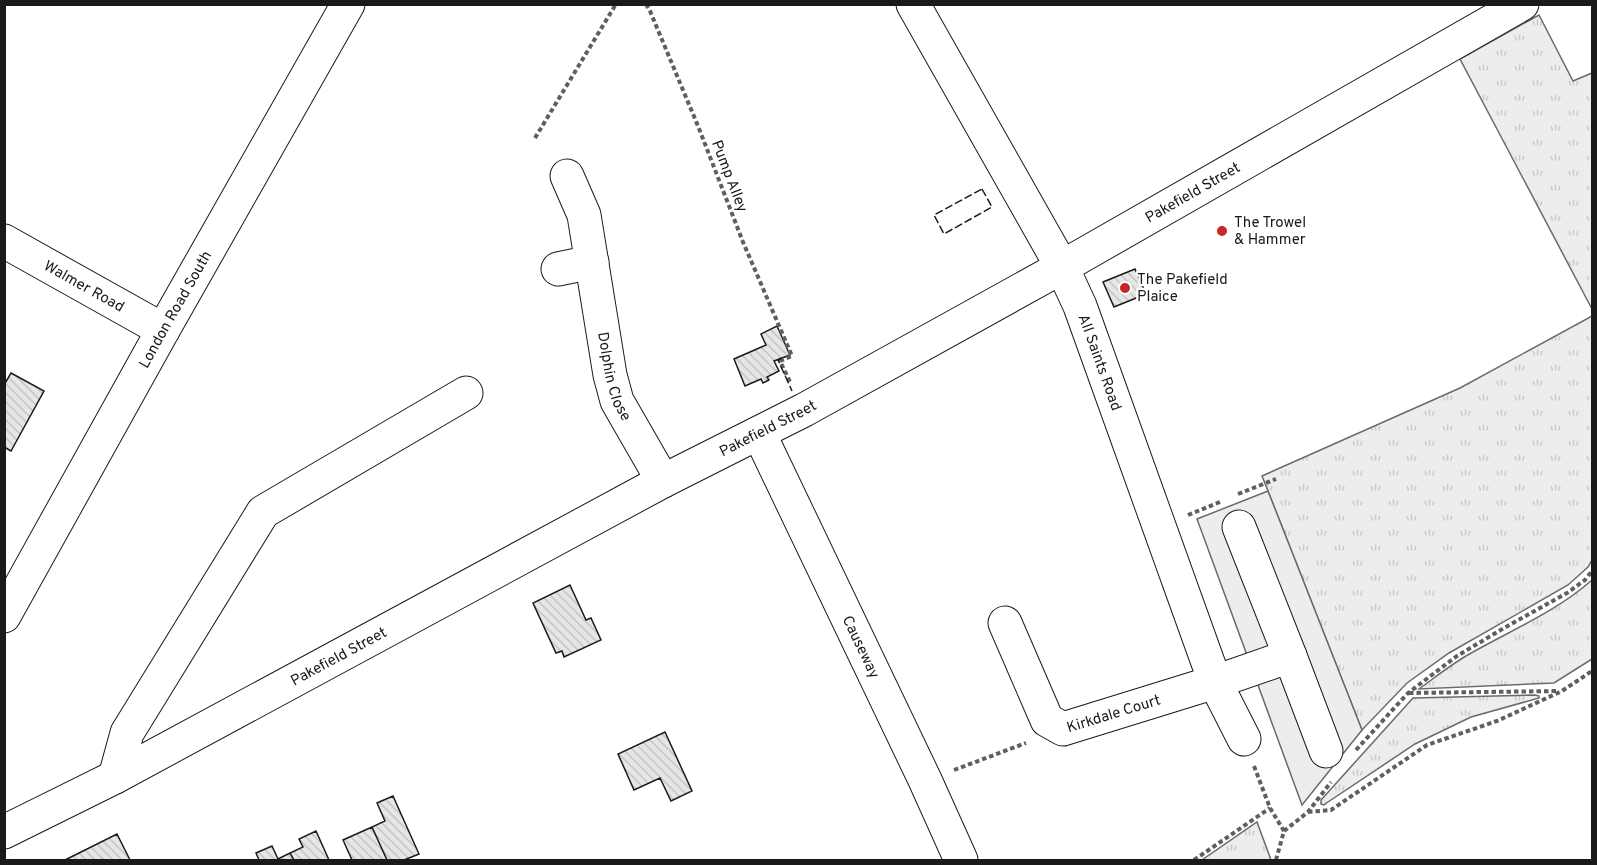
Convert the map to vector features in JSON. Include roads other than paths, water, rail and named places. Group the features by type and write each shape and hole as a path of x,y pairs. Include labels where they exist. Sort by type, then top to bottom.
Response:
{"street":[{"name":"London Road South","path":"4,616 348,4"},
{"name":"All Saints Road","path":"913,4 1062,267 1084,317 1215,682 1244,739"},
{"name":"Pakefield Street","path":"4,832 115,777 663,481 804,410 1062,267 1522,4"},
{"name":"Dolphin Close","path":"567,176 584,215 610,375 617,401 663,481"},
{"name":"Walmer Road","path":"4,241 163,330"},
{"path":"558,269 592,262"},
{"path":"115,777 127,733 262,512 466,393"},
{"name":"Causeway","path":"759,433 925,780 961,861"},
{"path":"1239,527 1290,656 1338,761"},
{"name":"Kirkdale Court","path":"1005,623 1047,720 1063,729 1290,656"}],"place":[{"name":"The Trowel & Hammer","path":"1222,231"},
{"name":"The Pakefield Plaice","path":"1125,288"}]}
